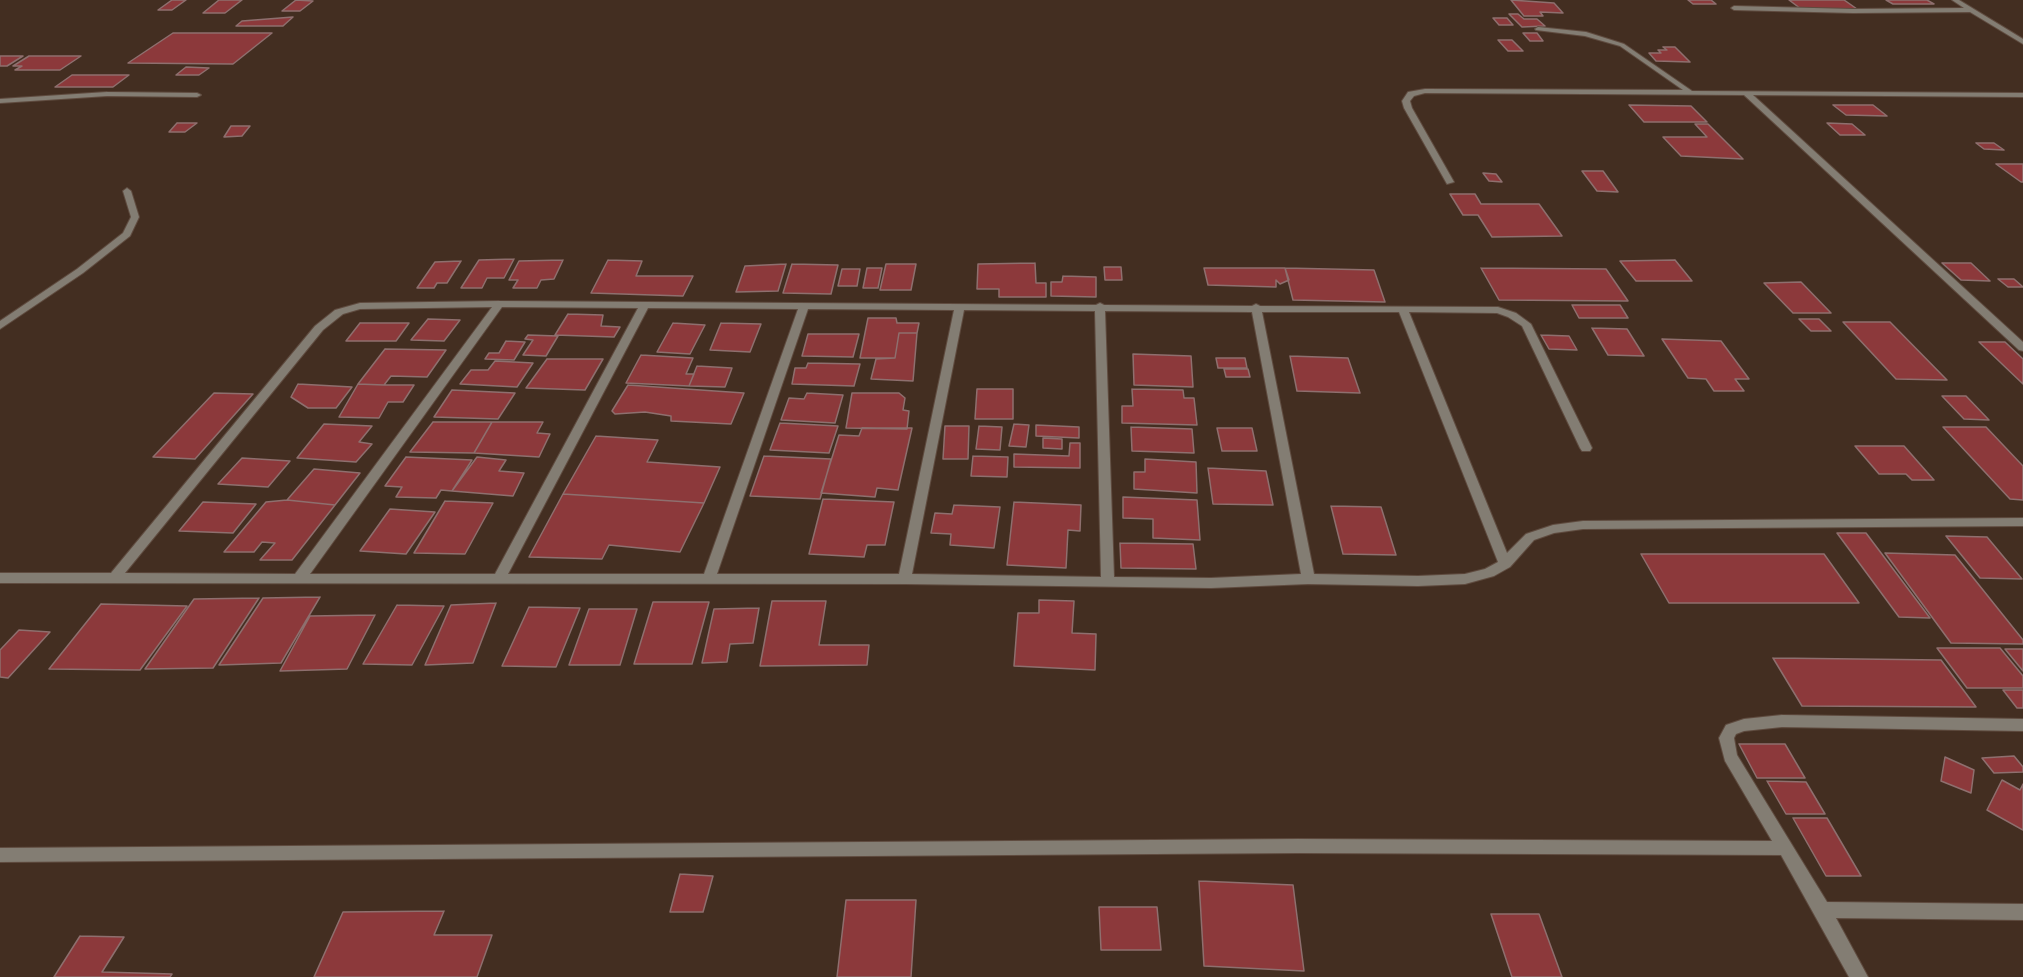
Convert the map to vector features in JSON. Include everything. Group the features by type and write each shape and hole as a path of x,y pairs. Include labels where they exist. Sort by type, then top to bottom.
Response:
{"street":[{"path":"1955,0 2023,42"},
{"path":"1734,8 1845,11 1971,10"},
{"path":"1538,29 1586,34 1622,45 1691,93"},
{"path":"1450,182 1408,108 1406,101 1411,94 1425,91 2023,95"},
{"path":"1746,93 2023,348"},
{"path":"0,101 74,95 197,95"},
{"path":"0,326 80,271 127,234 135,217 128,191"},
{"path":"300,577 499,304"},
{"path":"499,579 645,304"},
{"path":"115,577 331,317 360,306 645,304 1498,310 1526,324 1586,448"},
{"path":"709,578 804,305"},
{"path":"905,579 960,306"},
{"path":"1100,306 1108,582"},
{"path":"1256,308 1308,579"},
{"path":"1403,309 1505,564"},
{"path":"0,578 709,578 1210,583 1308,579 1465,579 1490,573 1505,564 1530,537 1553,529 1583,525 2023,522"},
{"path":"1858,977 1822,910 1730,756 1726,738 1731,729 1744,725 1782,721 2023,725"},
{"path":"0,855 1298,846 1783,848"},
{"path":"1822,910 2023,912"}],"building":[{"path":"172,0 186,0 172,10 158,10"},
{"path":"219,0 242,0 225,13 203,13"},
{"path":"296,0 313,1 300,11 282,11"},
{"path":"1511,0 1554,3 1563,13 1540,12 1543,16 1524,16"},
{"path":"1688,0 1711,0 1716,4 1693,4"},
{"path":"1789,0 1844,0 1857,9 1801,9"},
{"path":"1886,0 1927,0 1934,4 1893,4"},
{"path":"1509,14 1518,14 1524,19 1537,19 1545,26 1522,27"},
{"path":"293,17 283,26 236,26 242,21"},
{"path":"1493,18 1507,18 1513,25 1499,25"},
{"path":"173,33 272,33 233,64 128,63"},
{"path":"1523,33 1537,33 1543,41 1530,41"},
{"path":"1498,40 1512,40 1523,51 1508,51"},
{"path":"1663,47 1675,47 1690,62 1656,61 1649,53 1661,53 1658,50 1667,50"},
{"path":"0,56 23,56 7,66 0,66"},
{"path":"29,56 81,56 60,70 15,70 22,66 13,66"},
{"path":"186,67 209,68 199,75 176,75"},
{"path":"72,75 129,75 113,87 55,87"},
{"path":"1629,105 1691,106 1707,122 1644,122"},
{"path":"1833,105 1873,105 1887,116 1846,115"},
{"path":"177,123 197,123 185,132 169,132"},
{"path":"1827,123 1852,124 1865,135 1840,135"},
{"path":"1695,124 1708,124 1743,159 1681,156 1663,137 1707,137"},
{"path":"231,126 250,126 242,136 224,137"},
{"path":"1976,143 1994,143 2004,150 1984,149"},
{"path":"1996,164 2023,164 2023,182 2021,182"},
{"path":"1582,171 1603,171 1618,192 1597,191"},
{"path":"1483,173 1496,174 1502,182 1489,181"},
{"path":"1450,194 1475,194 1481,204 1539,204 1562,236 1492,237 1478,215 1463,215"},
{"path":"514,259 504,278 487,278 482,288 461,288 479,260"},
{"path":"563,260 554,279 541,280 537,288 513,288 518,280 509,280 519,261"},
{"path":"608,260 642,261 636,276 693,276 683,296 591,293"},
{"path":"1675,260 1692,281 1636,281 1620,261"},
{"path":"461,261 447,283 437,283 434,288 417,288 435,262"},
{"path":"1035,263 1036,283 1046,283 1046,297 999,297 999,289 977,289 978,264"},
{"path":"1942,263 1971,263 1990,281 1961,280"},
{"path":"786,264 778,291 736,292 745,266"},
{"path":"792,264 838,265 831,294 783,293"},
{"path":"886,264 916,264 911,290 880,290"},
{"path":"1104,267 1121,267 1122,280 1105,280"},
{"path":"867,268 882,268 878,288 863,288"},
{"path":"1204,268 1285,268 1289,280 1280,284 1276,280 1276,287 1208,285"},
{"path":"1285,268 1374,270 1385,302 1293,300"},
{"path":"1481,268 1606,269 1628,301 1499,300"},
{"path":"842,269 860,269 857,286 838,286"},
{"path":"1063,276 1096,277 1096,297 1051,296 1051,282 1062,282"},
{"path":"1998,279 2014,279 2023,287 2008,287"},
{"path":"1801,282 1831,313 1793,313 1764,283"},
{"path":"1572,305 1620,305 1628,318 1579,318"},
{"path":"568,314 603,315 601,326 620,327 614,337 555,335"},
{"path":"868,318 896,318 897,323 919,323 917,333 899,333 895,358 860,358"},
{"path":"428,319 460,320 444,341 411,340"},
{"path":"1799,319 1819,319 1831,331 1811,331"},
{"path":"1843,322 1890,322 1947,380 1896,379"},
{"path":"360,323 409,323 396,341 346,341"},
{"path":"673,323 705,325 690,354 657,352"},
{"path":"721,323 761,324 750,352 710,350"},
{"path":"1592,328 1627,329 1644,356 1608,355"},
{"path":"899,333 917,333 913,381 871,379 876,359 895,358"},
{"path":"808,334 859,334 853,357 802,356"},
{"path":"528,335 558,336 546,356 523,355 533,340 525,339"},
{"path":"1541,335 1569,336 1577,350 1549,349"},
{"path":"1662,339 1721,341 1749,379 1735,379 1744,391 1714,391 1706,379 1688,378"},
{"path":"506,341 525,342 514,360 485,359 489,353 499,353"},
{"path":"1979,342 2005,342 2023,359 2023,384"},
{"path":"385,349 446,350 427,377 391,376 384,385 358,384"},
{"path":"1133,354 1191,356 1193,387 1134,385"},
{"path":"641,355 693,358 686,374 694,374 689,386 626,383"},
{"path":"1290,356 1348,358 1360,393 1297,391"},
{"path":"1216,358 1245,358 1247,368 1218,368"},
{"path":"547,359 603,359 585,390 526,388"},
{"path":"495,361 533,363 517,387 460,384 471,370 488,370"},
{"path":"808,363 860,364 854,386 792,384 795,368 806,368"},
{"path":"697,366 732,368 725,387 689,386"},
{"path":"1224,369 1248,369 1250,377 1226,377"},
{"path":"298,384 352,387 336,408 308,408 291,397"},
{"path":"358,384 414,385 403,402 388,402 379,418 339,417"},
{"path":"628,385 744,393 731,424 671,421 671,416 645,412 615,414 612,411"},
{"path":"977,389 1013,389 1013,419 975,419"},
{"path":"1132,389 1183,390 1184,398 1194,398 1197,425 1122,423 1122,406 1133,406"},
{"path":"452,390 515,393 498,419 434,417"},
{"path":"214,393 253,394 195,459 153,457"},
{"path":"807,393 843,395 835,423 781,420 789,398 804,399"},
{"path":"852,393 899,393 905,398 903,410 909,411 907,429 846,428"},
{"path":"1942,396 1966,396 1989,420 1964,419"},
{"path":"433,422 492,422 474,453 410,452"},
{"path":"492,422 543,422 537,433 550,434 539,457 474,453"},
{"path":"780,423 838,426 829,453 770,450"},
{"path":"324,424 372,426 359,442 372,444 356,462 297,458"},
{"path":"1014,424 1029,425 1026,447 1009,446"},
{"path":"1036,425 1079,427 1079,438 1036,436"},
{"path":"945,426 969,426 968,459 943,459"},
{"path":"979,426 1002,427 1000,450 976,449"},
{"path":"1131,427 1192,429 1194,453 1132,451"},
{"path":"1943,427 1986,427 2023,466 2023,500 2010,499"},
{"path":"862,428 912,428 898,490 877,488 875,497 821,493 839,435 859,436"},
{"path":"1217,428 1252,428 1257,451 1222,451"},
{"path":"596,436 658,440 647,462 720,467 704,503 563,494"},
{"path":"1043,438 1062,439 1062,449 1043,448"},
{"path":"1070,443 1080,443 1080,468 1014,467 1014,454 1069,456"},
{"path":"1855,446 1904,446 1934,480 1912,480 1906,474 1879,474"},
{"path":"764,456 831,459 820,499 750,496"},
{"path":"973,456 1008,457 1007,477 971,476"},
{"path":"406,457 472,460 452,491 441,490 436,498 396,497 402,487 385,486"},
{"path":"477,457 506,460 499,471 524,473 513,496 452,491"},
{"path":"242,458 290,461 268,487 218,484"},
{"path":"1145,459 1196,462 1197,493 1134,489 1134,472 1145,472"},
{"path":"1208,468 1266,471 1273,505 1213,504"},
{"path":"314,469 360,473 335,505 287,500"},
{"path":"563,494 704,503 680,552 609,545 602,559 529,557"},
{"path":"1123,497 1197,500 1200,540 1153,538 1153,519 1123,518"},
{"path":"823,499 894,502 885,545 867,545 864,557 809,554"},
{"path":"287,500 335,505 292,560 260,560 275,543 262,542 254,552 224,552 266,502"},
{"path":"445,501 493,503 465,554 414,553"},
{"path":"203,502 256,504 233,533 179,531"},
{"path":"1014,502 1081,505 1080,531 1068,530 1066,568 1007,565"},
{"path":"954,505 1000,507 994,548 950,545 951,534 931,533 935,513 952,514"},
{"path":"1331,506 1381,507 1396,555 1343,554"},
{"path":"390,509 435,512 406,554 360,551"},
{"path":"1837,533 1866,533 1930,618 1899,617"},
{"path":"1946,536 1987,537 2022,579 1980,578"},
{"path":"1120,543 1193,544 1196,569 1121,568"},
{"path":"1885,553 1955,555 2023,640 2023,644 1951,643"},
{"path":"1641,554 1824,554 1859,603 1669,603"},
{"path":"320,597 281,663 219,665 263,598"},
{"path":"259,598 213,668 145,669 194,599"},
{"path":"1039,600 1074,601 1072,633 1096,634 1095,670 1014,666 1018,613 1039,613"},
{"path":"772,601 826,601 819,645 869,645 867,665 760,666"},
{"path":"653,602 709,602 692,664 634,664"},
{"path":"496,603 473,663 425,665 451,605"},
{"path":"101,604 187,606 140,670 49,669"},
{"path":"397,605 444,606 412,665 363,664"},
{"path":"529,607 580,608 556,667 502,666"},
{"path":"759,608 753,643 730,644 727,662 702,663 714,609"},
{"path":"589,609 637,609 620,665 569,665"},
{"path":"375,615 347,669 280,671 310,616"},
{"path":"19,630 50,632 8,678 0,677 0,650"},
{"path":"1937,648 2000,648 2023,676 2023,688 1967,688"},
{"path":"2005,649 2023,649 2023,671"},
{"path":"1773,658 1941,660 1976,707 1802,706"},
{"path":"2003,690 2023,690 2023,708 2017,708"},
{"path":"1739,744 1785,744 1805,778 1757,778"},
{"path":"2014,756 2023,767 2023,772 1994,773 1982,758"},
{"path":"1945,757 1974,770 1971,793 1941,781"},
{"path":"2002,780 2020,790 2023,784 2023,830 1987,810"},
{"path":"1767,781 1806,782 1825,814 1786,814"},
{"path":"1793,818 1827,818 1861,876 1826,876"},
{"path":"680,874 713,876 703,912 670,912"},
{"path":"1199,881 1293,885 1304,971 1204,966"},
{"path":"846,900 916,900 911,977 837,977"},
{"path":"1099,907 1157,907 1161,950 1101,950"},
{"path":"444,911 434,935 492,935 477,977 314,977 343,912"},
{"path":"1491,914 1539,914 1562,977 1512,977"},
{"path":"80,936 124,937 102,972 172,974 170,977 54,977"}]}
